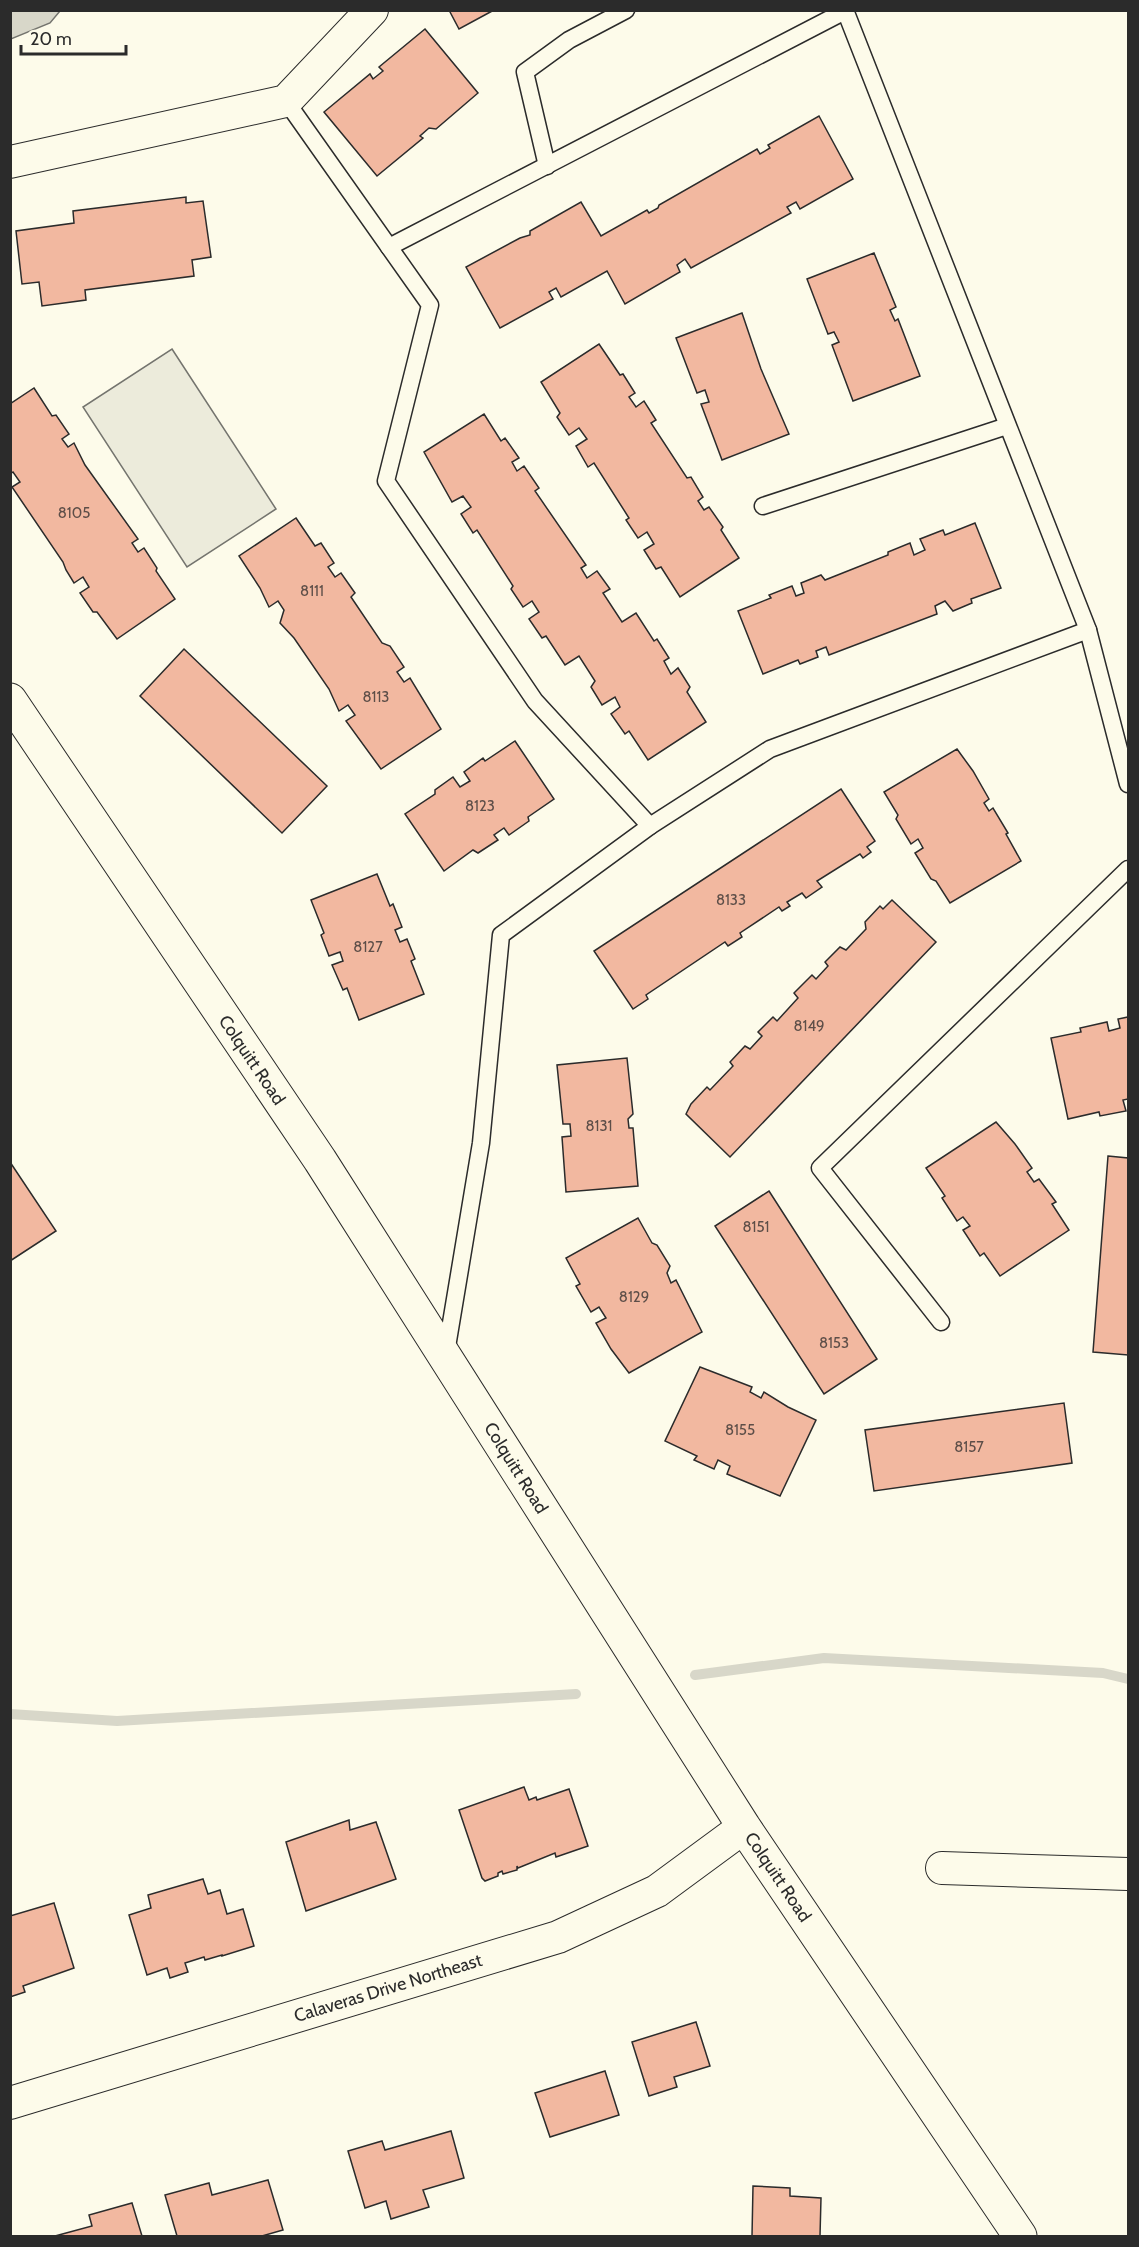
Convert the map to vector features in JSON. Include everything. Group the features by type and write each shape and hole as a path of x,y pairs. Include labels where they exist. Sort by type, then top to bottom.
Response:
{"street":[{"path":"10,162 286,101 372,10"},
{"name":"Colquitt Road","path":"10,700 320,1160 744,1827 1020,2236"},
{"name":"Calaveras Drive Northeast","path":"10,2103 558,1937 657,1891 744,1827"},
{"path":"942,1868 1128,1874"}],"lane":[{"path":"547,166 525,72 569,40 626,10"},
{"path":"389,247 845,11 1088,630 1128,784"},
{"path":"286,101 430,305 386,481 535,701 650,825"},
{"path":"763,506 1007,426"},
{"path":"445,1357 481,1143 501,935 650,825 770,749 1088,630"},
{"path":"941,1322 820,1168 1128,869"}],"shaded area":[{"path":"11,10 60,11 50,23 11,39"},
{"path":"172,349 276,509 187,567 83,407"}],"building":[{"path":"449,10 494,10 459,29"},
{"path":"425,29 478,93 436,129 429,128 420,136 423,138 377,176 324,112 370,74 373,79 383,71 379,67"},
{"path":"819,116 853,179 800,209 796,202 787,207 791,213 691,268 685,259 677,265 680,272 625,304 607,271 561,297 556,288 549,292 553,299 500,328 466,267 530,235 530,231 581,202 601,236 647,210 649,213 658,208 659,205 757,149 760,154 770,148 768,145"},
{"path":"186,197 186,203 203,201 211,257 192,260 194,276 85,290 86,300 42,306 39,282 22,284 16,231 74,223 73,211"},
{"path":"874,253 896,307 890,310 895,321 898,319 920,376 853,401 832,345 839,342 834,332 828,334 807,279"},
{"path":"742,313 761,369 789,434 722,460 701,404 709,402 705,390 697,393 676,338"},
{"path":"599,344 635,393 629,397 636,407 644,401 656,420 651,423 687,478 691,477 703,497 698,501 704,510 709,507 723,527 721,530 739,558 680,597 661,567 656,569 644,550 654,544 647,532 638,538 626,520 629,518 594,463 588,467 576,446 587,439 579,428 569,435 557,417 560,413 541,382"},
{"path":"34,388 52,416 56,415 69,434 62,439 68,447 74,443 85,465 138,539 132,543 138,552 144,548 175,599 117,639 80,593 89,587 83,577 74,583 63,562 12,487 20,482 13,472 10,474 10,404"},
{"path":"484,414 501,441 505,438 519,458 512,462 517,471 524,466 539,488 535,491 586,565 581,568 587,578 597,571 610,589 603,593 622,622 636,613 654,641 657,639 669,658 664,661 671,674 678,668 690,687 687,692 706,722 648,760 629,731 625,734 611,714 620,707 615,697 602,705 591,687 595,681 579,656 565,665 546,636 542,638 529,619 539,612 532,601 523,607 511,589 513,586 477,530 473,533 461,514 471,507 463,496 452,502 424,452"},
{"path":"296,518 315,546 321,543 334,563 328,567 335,577 341,573 355,593 351,597 382,643 390,646 404,667 397,672 404,682 410,678 441,729 381,769 346,721 355,715 348,705 339,711 329,689 294,638 280,623 284,610 278,601 269,607 260,588 239,556"},
{"path":"975,523 1001,588 971,599 972,603 953,611 945,601 935,606 937,614 829,655 826,647 816,651 818,657 800,664 798,660 763,674 738,611 771,598 769,595 792,586 796,596 804,593 801,583 821,575 825,580 888,555 888,552 910,543 914,555 925,550 920,539 943,530 945,535"},
{"path":"184,649 327,786 282,833 140,696"},
{"path":"515,741 554,799 528,817 529,821 509,835 504,828 494,835 498,840 478,853 473,850 444,871 405,814 435,794 435,790 453,777 460,787 470,781 464,772 483,758 485,761"},
{"path":"957,749 989,799 984,803 989,811 993,808 1021,861 950,903 936,881 931,879 915,853 923,848 918,839 911,844 896,819 898,815 884,792"},
{"path":"841,789 875,841 867,847 871,852 863,858 860,854 817,881 822,887 806,898 802,893 787,902 790,906 782,911 779,907 740,933 742,937 728,946 725,942 646,995 648,999 633,1009 594,951"},
{"path":"377,874 390,906 393,904 402,927 395,930 400,942 407,939 415,959 411,961 424,994 359,1020 347,988 343,990 332,965 343,961 340,952 329,956 321,935 324,933 311,900"},
{"path":"892,900 936,942 730,1157 686,1114 691,1104 707,1087 710,1090 733,1066 730,1062 745,1046 750,1049 762,1036 758,1032 773,1017 777,1021 798,998 794,993 812,975 816,979 828,966 825,962 840,947 846,950 866,929 865,922 880,906 883,909"},
{"path":"1128,1017 1128,1099 1123,1100 1126,1111 1100,1116 1099,1112 1068,1119 1051,1038 1081,1032 1080,1028 1107,1022 1109,1031 1120,1028 1118,1019"},
{"path":"627,1058 633,1114 628,1119 629,1128 633,1128 638,1186 566,1192 562,1137 571,1136 570,1124 563,1124 557,1065"},
{"path":"996,1122 1032,1168 1027,1172 1034,1182 1039,1179 1056,1202 1052,1204 1069,1230 1000,1276 984,1253 980,1256 963,1230 970,1226 963,1217 957,1221 942,1198 945,1196 926,1168"},
{"path":"1108,1156 1128,1158 1128,1355 1093,1352"},
{"path":"10,1162 56,1231 10,1261"},
{"path":"769,1191 877,1359 824,1394 715,1226"},
{"path":"638,1218 652,1243 657,1245 670,1266 667,1273 671,1283 676,1280 702,1332 629,1373 611,1349 596,1323 606,1318 599,1307 591,1312 576,1286 580,1284 566,1258"},
{"path":"700,1367 752,1387 750,1392 761,1398 764,1392 788,1407 816,1420 780,1496 727,1474 730,1466 718,1460 714,1469 694,1460 697,1456 665,1441"},
{"path":"1064,1403 1072,1463 874,1491 865,1430"},
{"path":"524,1787 529,1800 536,1797 537,1800 569,1789 588,1846 556,1857 555,1853 518,1868 517,1866 517,1870 503,1874 502,1871 498,1873 498,1876 485,1881 459,1810"},
{"path":"349,1820 350,1830 376,1822 396,1879 306,1911 286,1842"},
{"path":"203,1879 208,1894 220,1890 227,1914 243,1909 254,1946 222,1956 205,1960 204,1957 185,1963 188,1972 170,1978 167,1968 147,1975 129,1915 151,1908 148,1895"},
{"path":"54,1903 74,1968 23,1986 25,1992 10,1997 10,1916"},
{"path":"696,2022 710,2066 674,2077 677,2087 649,2096 632,2042"},
{"path":"605,2071 619,2115 550,2137 535,2093"},
{"path":"451,2131 464,2178 423,2190 429,2207 391,2219 386,2201 365,2208 348,2151 382,2141 385,2150"},
{"path":"268,2180 283,2230 262,2236 177,2236 165,2195 209,2183 212,2195"},
{"path":"753,2186 790,2188 790,2196 821,2198 820,2236 752,2236"},
{"path":"132,2203 142,2236 55,2236 92,2226 89,2215"}],"waterway":[{"path":"695,1675 824,1658 1103,1673 1128,1679"},
{"path":"10,1714 117,1721 576,1694"}]}
